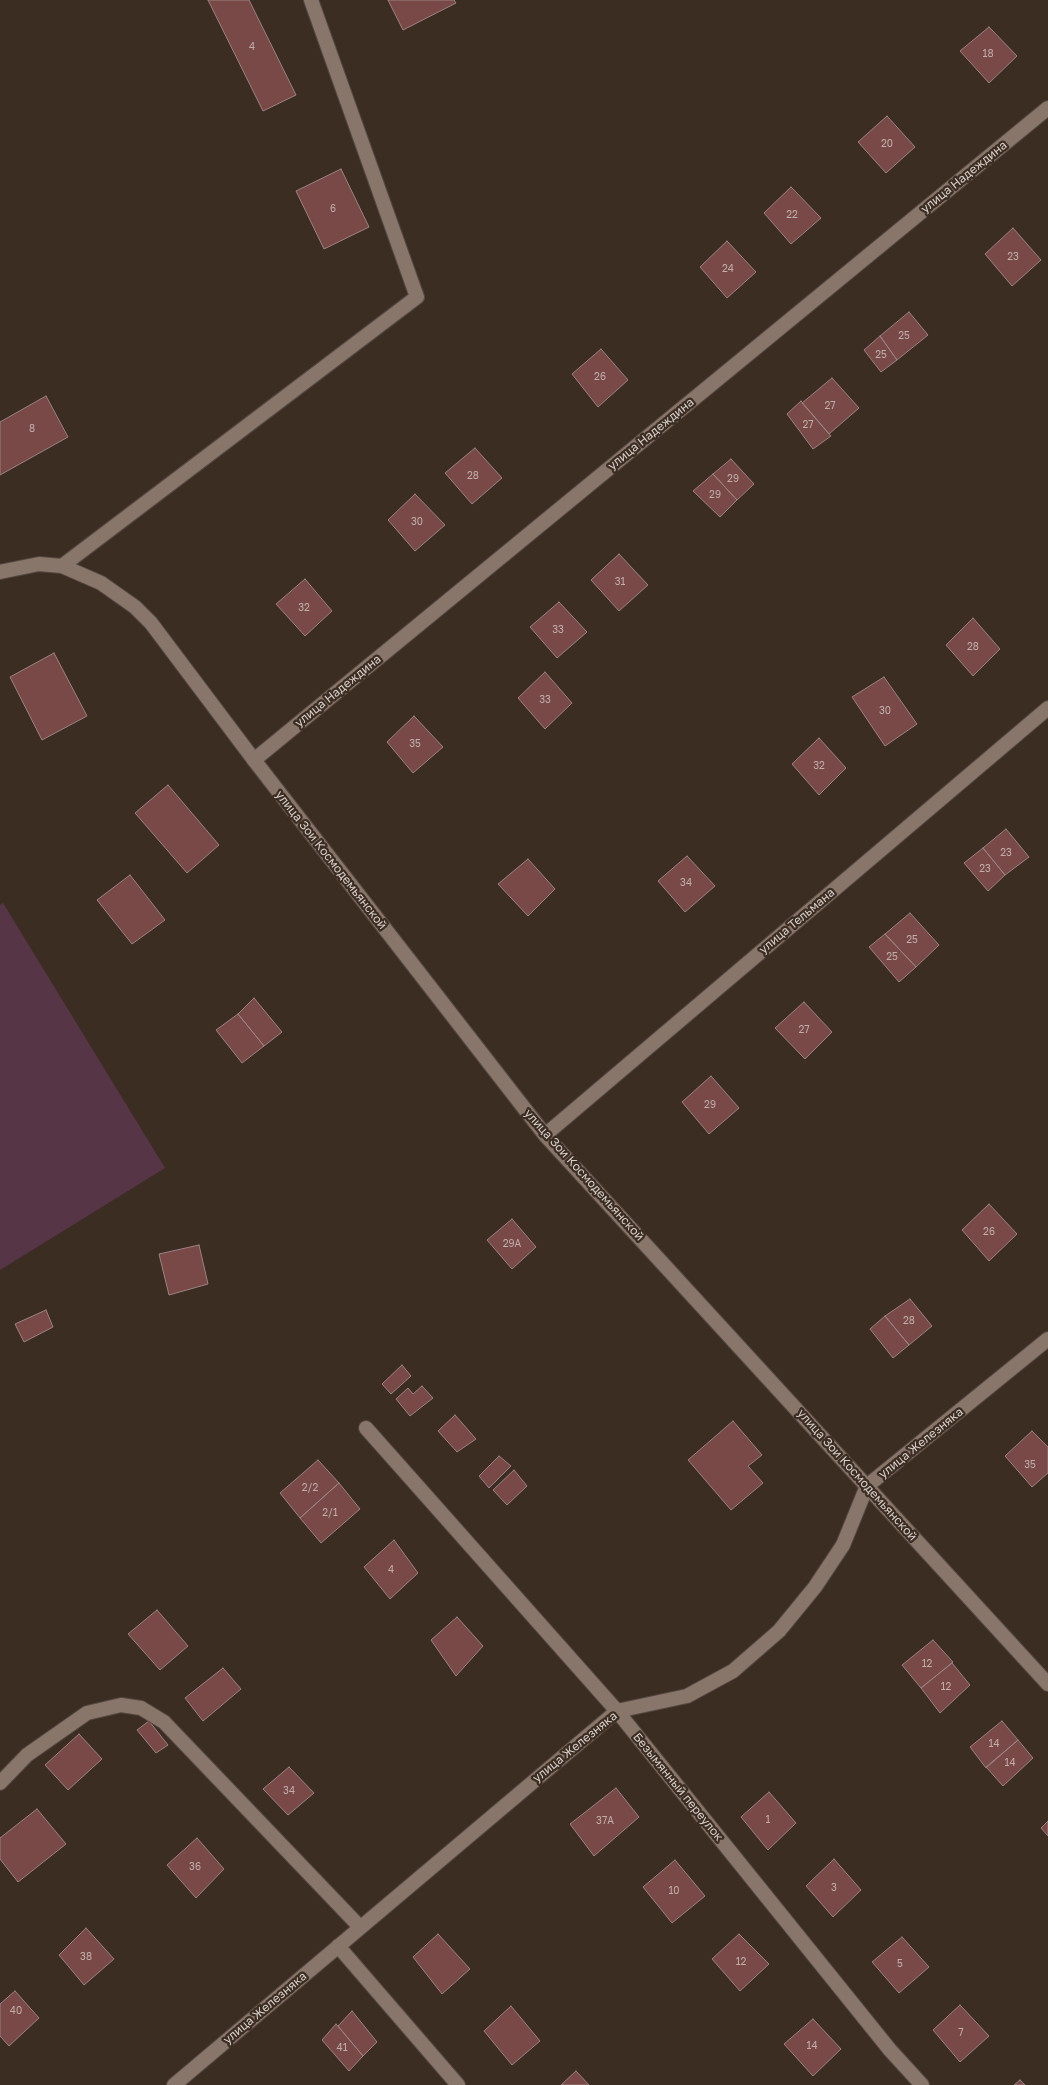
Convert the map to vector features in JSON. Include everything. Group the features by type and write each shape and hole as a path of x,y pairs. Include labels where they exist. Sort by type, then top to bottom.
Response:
{"street":[{"path":"62,566 417,297 311,0"},
{"name":"улица Надеждина","path":"254,760 1048,108"},
{"name":"улица Зои Космодемьянской","path":"0,572 39,564 62,566 102,583 135,607 151,623 254,760 545,1135 1048,1684"},
{"name":"улица Тельмана","path":"545,1135 1048,708"},
{"name":"улица Железняка","path":"174,2085 617,1711 687,1696 734,1671 779,1631 815,1587 843,1545 867,1486 1048,1339"},
{"name":"Безымянный переулок","path":"366,1428 617,1711 890,2050 922,2085"},
{"path":"0,1783 27,1755 87,1712 121,1705 141,1708 164,1722 360,1927"},
{"path":"338,1946 458,2085"}],"shaded area":[{"path":"3,903 165,1168 0,1270 0,905"}],"building":[{"path":"208,0 249,0 296,95 263,111"},
{"path":"388,0 454,0 456,3 403,30"},
{"path":"989,27 1017,56 989,83 960,51"},
{"path":"887,116 915,147 886,173 858,142"},
{"path":"341,169 369,227 324,249 296,191"},
{"path":"791,187 821,218 791,244 764,213"},
{"path":"1013,228 1041,260 1012,286 985,254"},
{"path":"727,241 756,272 727,298 700,267"},
{"path":"909,312 928,335 897,360 880,336"},
{"path":"880,336 897,360 881,372 864,350"},
{"path":"601,349 628,380 598,407 572,374"},
{"path":"832,378 859,408 829,434 802,403"},
{"path":"46,396 68,437 0,475 0,422"},
{"path":"801,401 831,436 813,449 787,414"},
{"path":"475,448 502,478 472,504 445,473"},
{"path":"731,459 754,484 737,500 713,474"},
{"path":"713,474 737,500 720,517 693,491"},
{"path":"415,494 445,525 415,551 388,520"},
{"path":"619,554 648,585 619,611 591,580"},
{"path":"305,579 332,611 305,636 276,604"},
{"path":"559,602 587,632 557,658 530,627"},
{"path":"973,618 1000,649 973,676 946,645"},
{"path":"54,653 87,716 42,740 10,677"},
{"path":"545,672 572,703 545,729 518,698"},
{"path":"884,677 917,724 885,746 852,697"},
{"path":"414,716 443,747 413,773 387,742"},
{"path":"819,738 846,768 819,795 792,764"},
{"path":"168,785 219,845 187,873 135,813"},
{"path":"1006,829 1029,857 1005,875 983,848"},
{"path":"983,848 1005,875 988,891 964,863"},
{"path":"687,856 715,886 685,912 658,881"},
{"path":"528,859 555,889 528,916 498,884"},
{"path":"130,875 165,920 132,944 97,900"},
{"path":"910,913 939,945 916,967 885,934"},
{"path":"885,934 916,967 899,982 869,947"},
{"path":"254,998 282,1032 264,1046 238,1014"},
{"path":"804,1002 832,1032 805,1059 775,1028"},
{"path":"238,1014 264,1046 242,1063 216,1030"},
{"path":"711,1076 739,1108 709,1134 682,1102"},
{"path":"989,1204 1017,1234 989,1261 962,1230"},
{"path":"512,1219 536,1247 512,1269 487,1240"},
{"path":"199,1245 208,1284 169,1295 159,1254"},
{"path":"910,1299 932,1326 909,1345 885,1316"},
{"path":"46,1310 53,1327 24,1342 15,1324"},
{"path":"885,1316 909,1345 893,1358 870,1329"},
{"path":"402,1365 411,1376 391,1394 382,1384"},
{"path":"422,1386 433,1398 410,1416 396,1399 408,1388 413,1394"},
{"path":"455,1415 476,1439 457,1452 438,1431"},
{"path":"733,1421 762,1455 748,1466 763,1483 731,1510 688,1460"},
{"path":"1032,1431 1048,1447 1048,1473 1032,1487 1005,1456"},
{"path":"499,1456 511,1466 489,1488 479,1476"},
{"path":"318,1460 339,1483 300,1518 280,1493"},
{"path":"514,1470 527,1486 507,1505 493,1490"},
{"path":"339,1483 360,1509 321,1543 300,1518"},
{"path":"394,1540 418,1573 390,1599 364,1567"},
{"path":"157,1610 188,1646 160,1670 128,1634"},
{"path":"457,1617 483,1646 456,1676 431,1640"},
{"path":"933,1640 953,1662 921,1688 902,1665"},
{"path":"952,1663 970,1685 940,1713 921,1688"},
{"path":"223,1668 241,1689 203,1721 185,1698"},
{"path":"149,1721 168,1745 156,1753 137,1730"},
{"path":"1002,1721 1018,1740 986,1768 970,1747"},
{"path":"79,1734 102,1759 68,1790 45,1765"},
{"path":"1018,1740 1033,1758 1003,1786 986,1767"},
{"path":"289,1767 314,1793 288,1815 263,1789"},
{"path":"616,1788 639,1817 594,1856 570,1824"},
{"path":"769,1792 796,1823 768,1850 741,1817"},
{"path":"37,1809 66,1844 18,1882 0,1859 0,1838"},
{"path":"1048,1821 1048,1836 1041,1828"},
{"path":"197,1838 224,1869 196,1898 167,1865"},
{"path":"834,1859 861,1890 833,1917 806,1886"},
{"path":"675,1860 705,1896 672,1923 643,1887"},
{"path":"86,1928 114,1959 84,1985 59,1955"},
{"path":"438,1934 470,1969 442,1994 413,1957"},
{"path":"739,1934 769,1964 740,1991 712,1959"},
{"path":"902,1937 929,1967 899,1993 872,1962"},
{"path":"15,1991 39,2018 9,2046 0,2036 0,2004"},
{"path":"960,2005 989,2036 960,2062 933,2030"},
{"path":"511,2006 540,2041 512,2065 484,2031"},
{"path":"352,2011 377,2042 363,2056 338,2026"},
{"path":"813,2019 841,2049 813,2076 784,2044"},
{"path":"336,2024 363,2056 349,2071 322,2040"},
{"path":"576,2071 589,2085 561,2085"},
{"path":"1020,2080 1025,2085 1014,2085"}]}
